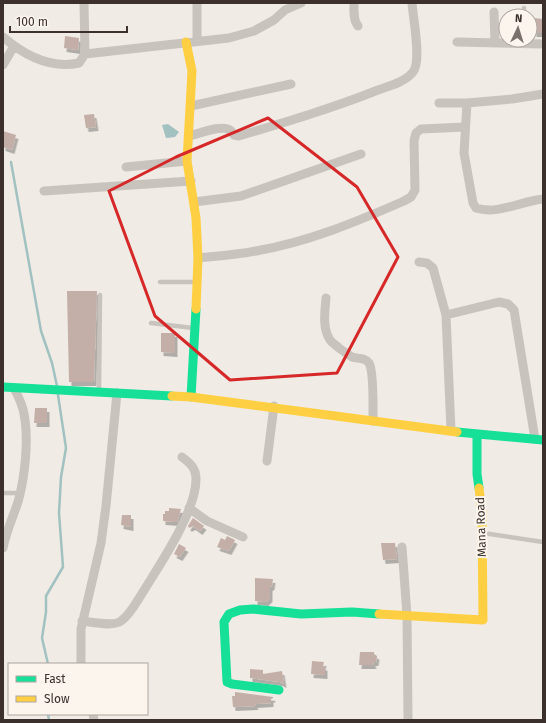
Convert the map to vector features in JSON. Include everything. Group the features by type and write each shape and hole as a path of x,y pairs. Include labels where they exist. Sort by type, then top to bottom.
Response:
{"street":[{"path":"3,37 14,46 36,59 67,66 79,63 85,54 84,3"},
{"path":"197,3 197,41"},
{"path":"85,54 229,38 254,31 274,20 285,10 301,3"},
{"path":"354,3 355,22 358,26"},
{"path":"189,136 226,128 231,130 234,135 239,136 342,105 403,80 413,72 417,63 412,3"},
{"path":"494,12 495,43"},
{"path":"186,42 192,71 187,161 196,218 198,258 191,397"},
{"path":"457,42 498,43"},
{"path":"3,65 14,46"},
{"path":"191,106 290,84"},
{"path":"439,103 467,103 512,99 543,94"},
{"path":"467,103 464,153 473,203 476,208 483,210 497,210 533,200 543,199"},
{"path":"198,258 256,251 303,240 348,225 404,201 411,197 415,190 414,141 416,132 421,129 465,127"},
{"path":"194,202 241,196 361,154"},
{"path":"126,167 187,161"},
{"path":"44,191 190,181"},
{"path":"419,262 427,263 433,268 446,315 451,431"},
{"path":"326,298 325,322 326,332 330,341 353,357 365,359 370,367 373,421"},
{"path":"3,387 191,397 274,406 451,431 539,440 514,310 508,304 499,302 446,315"},
{"path":"3,548 6,533 20,493 24,473 26,426 24,412 14,388"},
{"path":"82,663 80,656 82,621 101,543 117,393"},
{"path":"267,461 274,406"},
{"name":"Mana Road","path":"407,615 483,620 482,508 477,474 477,434"},
{"path":"82,621 116,624 122,621 163,559 176,537 194,494 196,478 194,470 191,463 182,457"},
{"path":"189,508 207,521 243,537"},
{"path":"402,547 407,615 408,720"},
{"path":"279,690 232,684 227,682 224,622 229,614 240,610 253,609 301,614 352,612 407,615"}],"lane":[{"path":"160,282 197,282"},
{"path":"99,392 100,295"},
{"path":"151,323 195,328"},
{"path":"3,493 20,493"},
{"path":"482,533 543,542"}],"highlighted area":[{"path":"268,118 357,187 398,257 337,373 230,380 155,316 109,191 176,157"}],"water":[{"path":"168,124 179,132 175,137 166,138 162,125"}],"building":[{"path":"538,18 543,19 543,33 538,33"},
{"path":"65,36 79,38 78,50 64,48"},
{"path":"94,114 96,127 86,128 84,115"},
{"path":"3,131 16,135 12,150 3,147"},
{"path":"67,291 97,291 94,382 69,382"},
{"path":"161,333 175,333 175,353 161,352"},
{"path":"35,408 47,408 47,423 34,423"},
{"path":"169,508 181,509 177,522 163,521 163,514 165,514 165,511 169,511"},
{"path":"122,515 131,515 131,527 121,525"},
{"path":"193,518 204,526 200,531 193,526 189,528 188,526"},
{"path":"227,536 235,540 229,551 217,547 221,538 225,540"},
{"path":"381,543 395,543 397,559 383,560"},
{"path":"179,544 186,548 180,557 174,554"},
{"path":"255,578 273,579 272,586 270,587 270,598 266,602 255,601"},
{"path":"360,652 374,652 377,656 376,662 373,662 374,665 359,665"},
{"path":"312,661 324,662 323,666 325,667 325,675 311,674"},
{"path":"250,669 263,670 263,674 282,671 284,684 280,682 250,678"},
{"path":"235,692 273,698 271,699 271,703 255,704 256,706 233,707 232,696 235,696"}],"waterway":[{"path":"11,162 41,331 52,363 57,386"},
{"path":"48,663 42,638 46,612 46,596 63,567 59,513 61,477 66,448 58,395"},
{"path":"48,715 49,720"}],"traffic: fast":[{"path":"191,397 196,309"},
{"path":"3,387 172,396"},
{"path":"457,432 543,440"},
{"path":"477,434 477,474 479,488"},
{"path":"279,690 232,684 227,682 224,622 229,614 240,610 253,609 301,614 352,612 379,614"}],"traffic: slow":[{"path":"186,42 192,71 187,161 196,218 198,258 196,309"},
{"path":"172,396 191,397 457,432"},
{"path":"379,614 483,620 482,513 479,488"}]}
